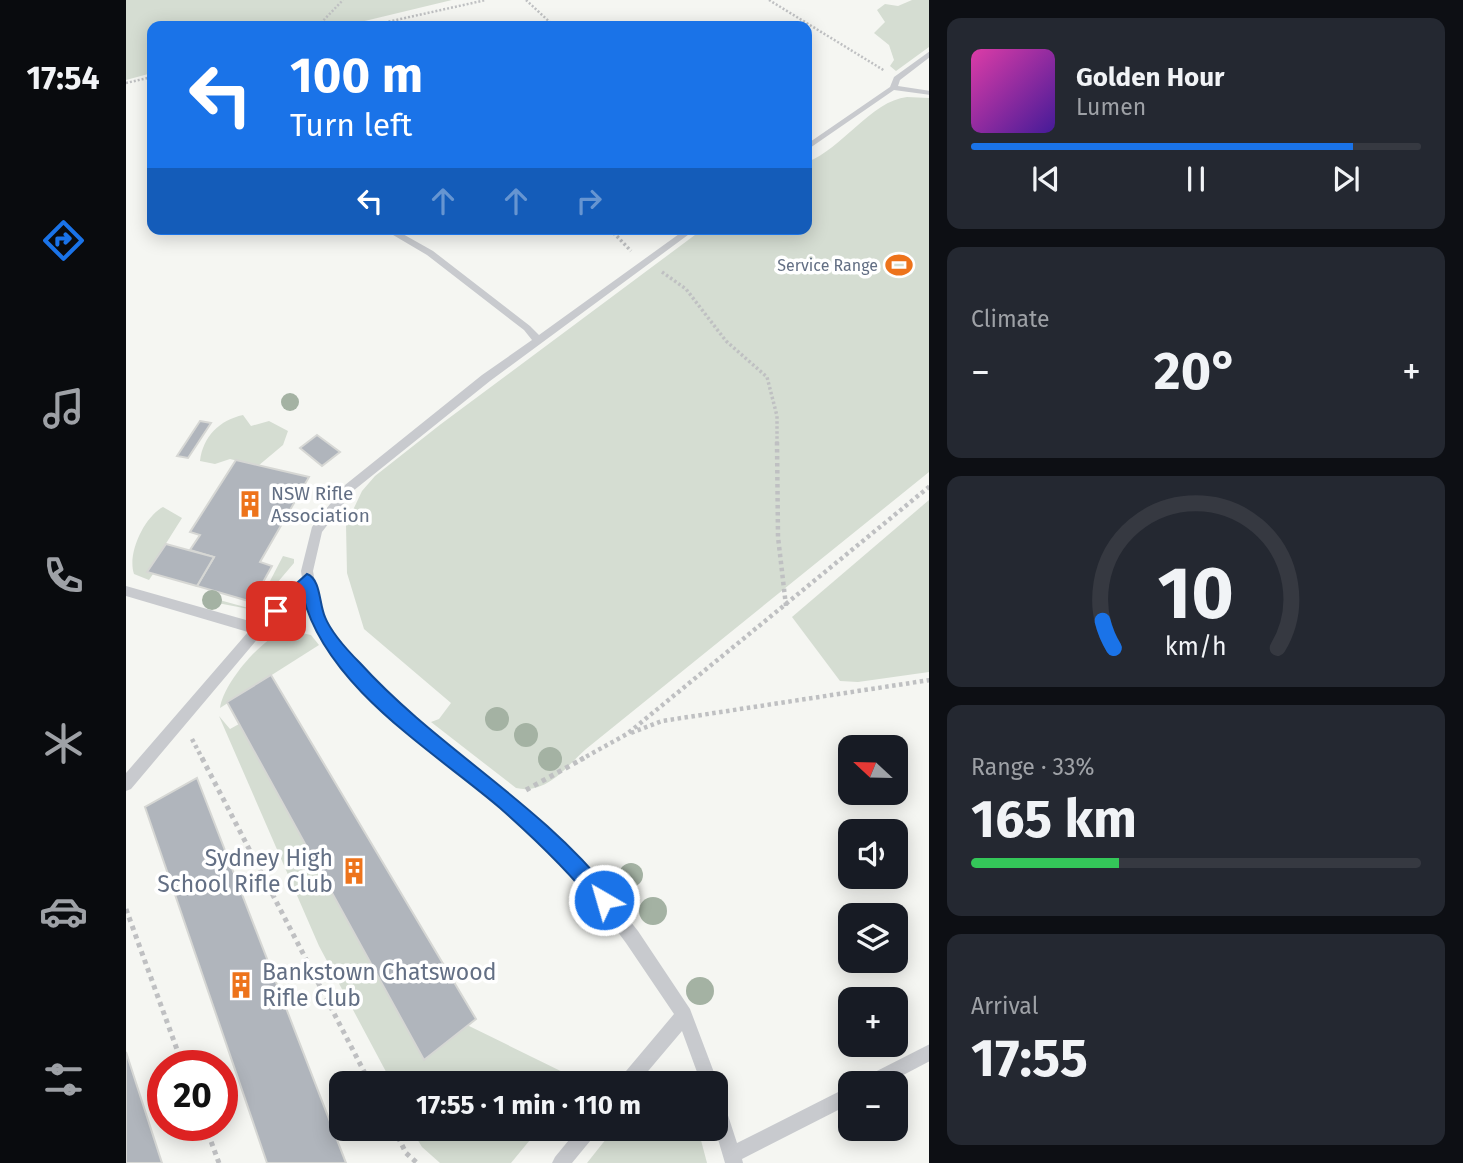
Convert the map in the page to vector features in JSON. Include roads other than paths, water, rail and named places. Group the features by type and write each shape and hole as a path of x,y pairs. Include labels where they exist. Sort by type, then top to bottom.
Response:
{"lane":[{"path":"812,145 893,88 897,79 929,53"},
{"path":"893,88 929,93"},
{"path":"397,235 430,254 527,328 538,341"},
{"path":"684,235 422,427 341,496 315,533 307,559 307,581 318,621 352,667 397,713 506,801 576,864 632,937 684,1015 705,1071"},
{"path":"126,784 261,626 307,581"},
{"path":"126,591 246,626 261,626"},
{"path":"637,1071 684,1015"},
{"path":"893,1071 929,1052"},
{"path":"728,1140 734,1159 838,1102"},
{"path":"561,1163 579,1141"}],"place":[{"name":"Service Range","path":"899,265"},
{"name":"NSW Rifle Association","path":"250,504"},
{"name":"Sydney High School Rifle Club","path":"354,871"},
{"name":"Bankstown Chatswood Rifle Club","path":"241,985"}]}
